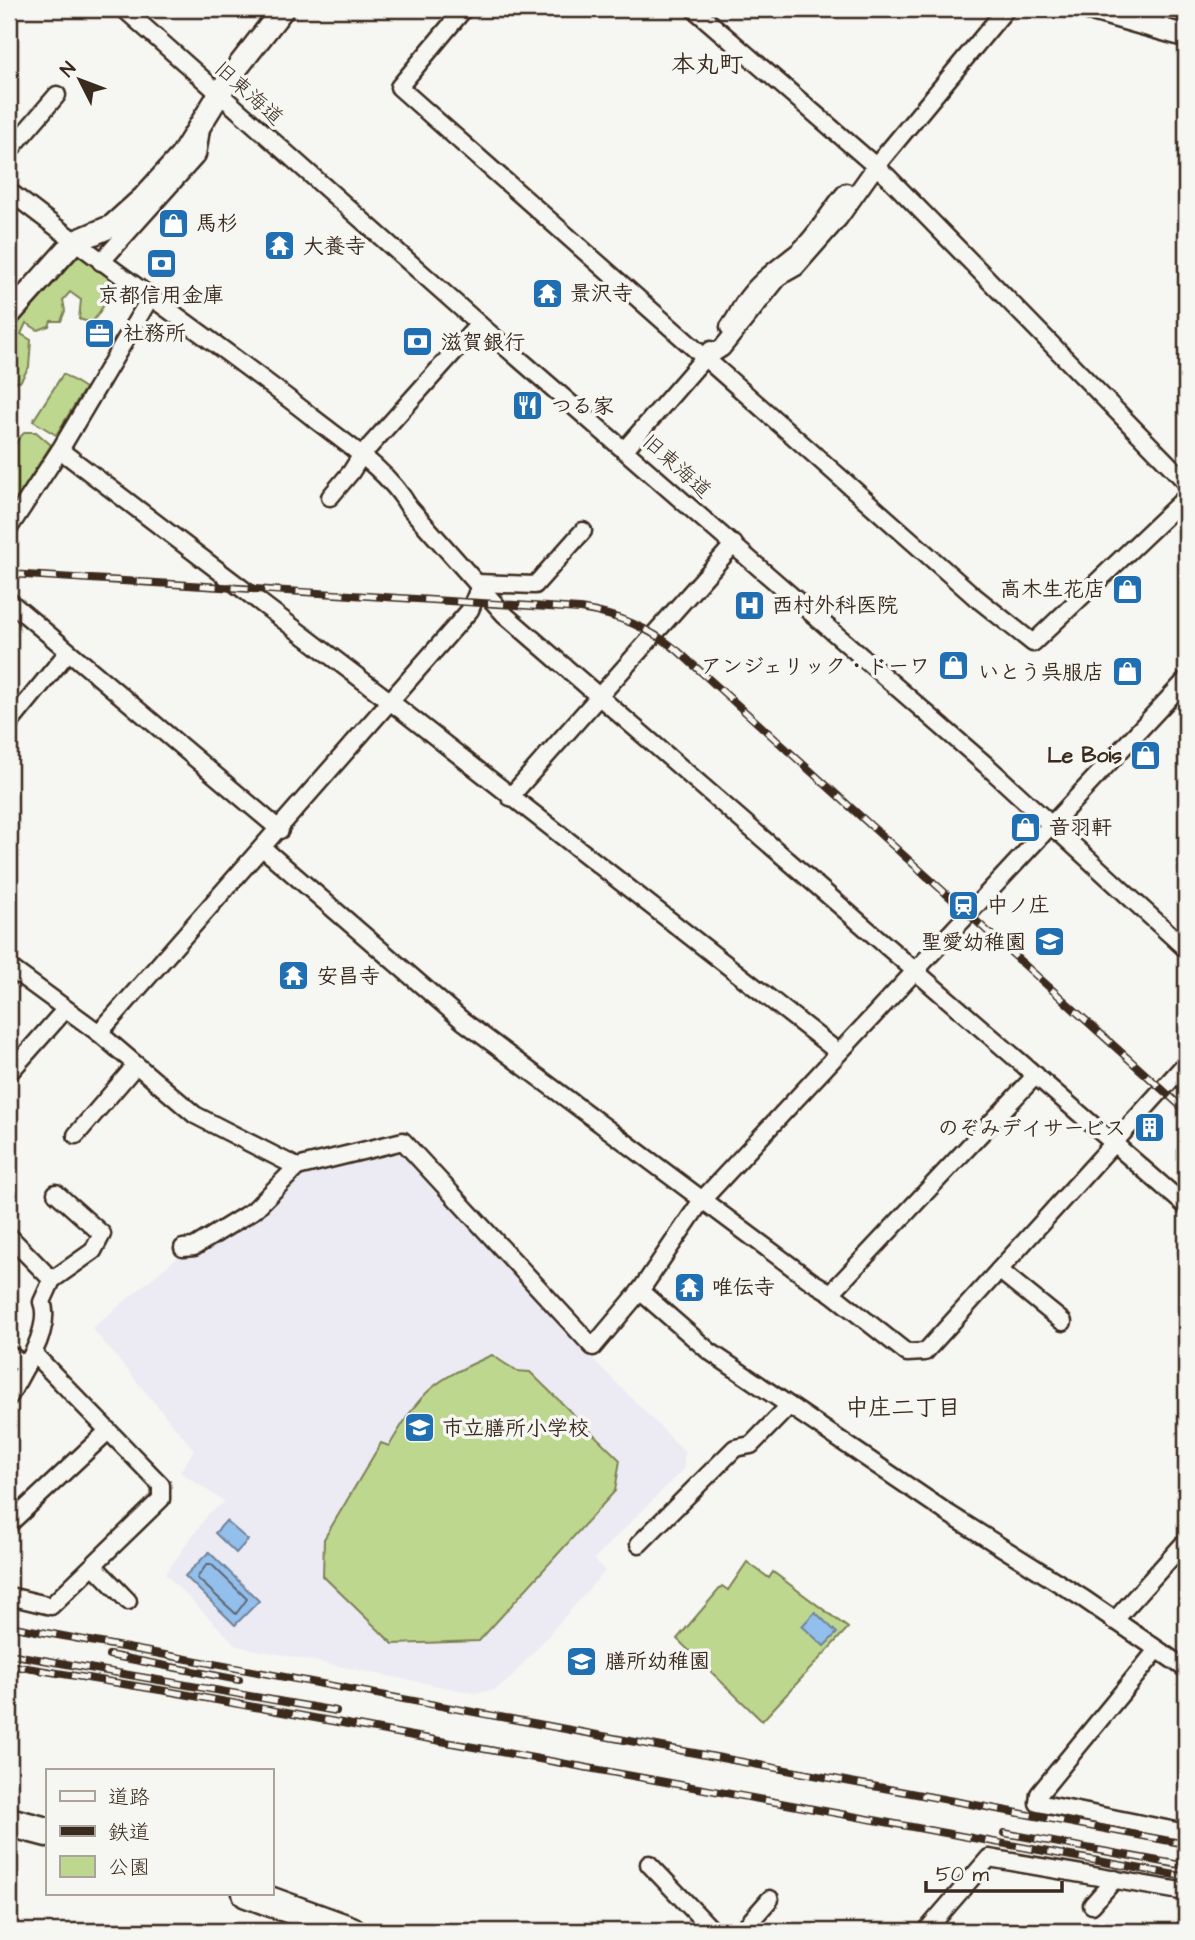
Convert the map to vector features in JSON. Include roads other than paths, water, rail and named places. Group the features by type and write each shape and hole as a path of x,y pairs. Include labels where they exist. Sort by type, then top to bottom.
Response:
{"highway":[{"path":"9,1822 46,1832"},
{"path":"252,1895 341,1929"}],"street":[{"name":"旧東海道","path":"124,9 479,324 626,448 986,765 1186,950"},
{"path":"9,315 74,242 112,226 144,198 181,156 236,69 283,9"},
{"path":"464,9 399,87 974,596 1033,643 1186,497"},
{"path":"694,9 876,166 1077,367 1186,482"},
{"path":"626,448 706,358 715,342 740,314 743,305 781,262 798,252 856,181 876,166 1006,9"},
{"path":"1090,9 1186,36"},
{"path":"9,151 57,95"},
{"path":"101,262 197,155 201,126"},
{"path":"9,191 101,262 277,389 361,456 400,492 409,507 504,614 1186,1206"},
{"path":"9,528 60,450 150,298"},
{"path":"330,497 361,456 479,324"},
{"path":"60,450 391,702 838,1052"},
{"path":"478,584 535,585 583,531"},
{"path":"510,797 734,544"},
{"path":"99,1033 264,849 470,610 478,584"},
{"path":"9,601 280,830"},
{"path":"9,724 68,652"},
{"path":"183,1248 194,1247 254,1210 297,1167 403,1142 593,1347 640,1291 702,1200 1186,680"},
{"path":"264,849 463,1021 811,1281 831,1293 907,1353 925,1352 1186,1063"},
{"path":"9,967 64,1011 99,1033 195,1115 297,1167"},
{"path":"9,1073 64,1011"},
{"path":"76,1135 136,1065"},
{"path":"831,1293 1036,1074"},
{"path":"9,1397 40,1339 45,1308 42,1302 52,1280 93,1251 102,1234 56,1194"},
{"path":"9,1236 52,1280"},
{"path":"999,1270 1063,1322"},
{"path":"640,1291 709,1351 1186,1670"},
{"path":"9,1354 30,1360 108,1431 161,1485 161,1499 51,1606 9,1596"},
{"path":"639,1544 735,1448 751,1445 789,1406"},
{"path":"9,1524 108,1431"},
{"path":"1114,1621 1186,1541"},
{"path":"94,1566 128,1601"},
{"path":"1157,1650 1039,1794 1038,1803 1186,1833"},
{"path":"926,1931 989,1858 1186,1892"},
{"path":"649,1864 713,1931"},
{"path":"1092,1905 1115,1879"},
{"path":"742,1931 770,1899"}],"water":[{"path":"226,1521 248,1540 236,1553 215,1533"},
{"path":"209,1552 259,1601 235,1625 185,1576"},
{"path":"815,1612 837,1633 824,1646 802,1626"}],"railway":[{"path":"9,574 580,609 632,623 678,651 1186,1111"},
{"path":"9,1626 1186,1844"},
{"path":"9,1654 336,1711"},
{"path":"109,1655 239,1680"},
{"path":"9,1665 172,1692 1186,1877"},
{"path":"1004,1833 1186,1866"}],"place":[{"name":"馬杉","path":"173,223"},
{"name":"大養寺","path":"280,246"},
{"name":"京都信用金庫","path":"161,263"},
{"name":"景沢寺","path":"547,293"},
{"name":"社務所","path":"100,333"},
{"name":"滋賀銀行","path":"418,342"},
{"name":"つる家","path":"528,406"},
{"name":"高木生花店","path":"1128,589"},
{"name":"西村外科医院","path":"749,605"},
{"name":"アンジェリック・ドーワ","path":"953,666"},
{"name":"いとう呉服店","path":"1127,672"},
{"name":"Le Bois","path":"1145,755"},
{"name":"音羽軒","path":"1026,827"},
{"name":"中ノ庄","path":"964,905"},
{"name":"聖愛幼稚園","path":"1049,942"},
{"name":"安昌寺","path":"294,976"},
{"name":"のぞみデイサービス","path":"1149,1128"},
{"name":"唯伝寺","path":"689,1287"},
{"name":"市立膳所小学校","path":"419,1428"},
{"name":"膳所幼稚園","path":"582,1661"}],"district":[{"name":"本丸町","path":"707,64"},
{"name":"中庄二丁目","path":"903,1407"}]}
